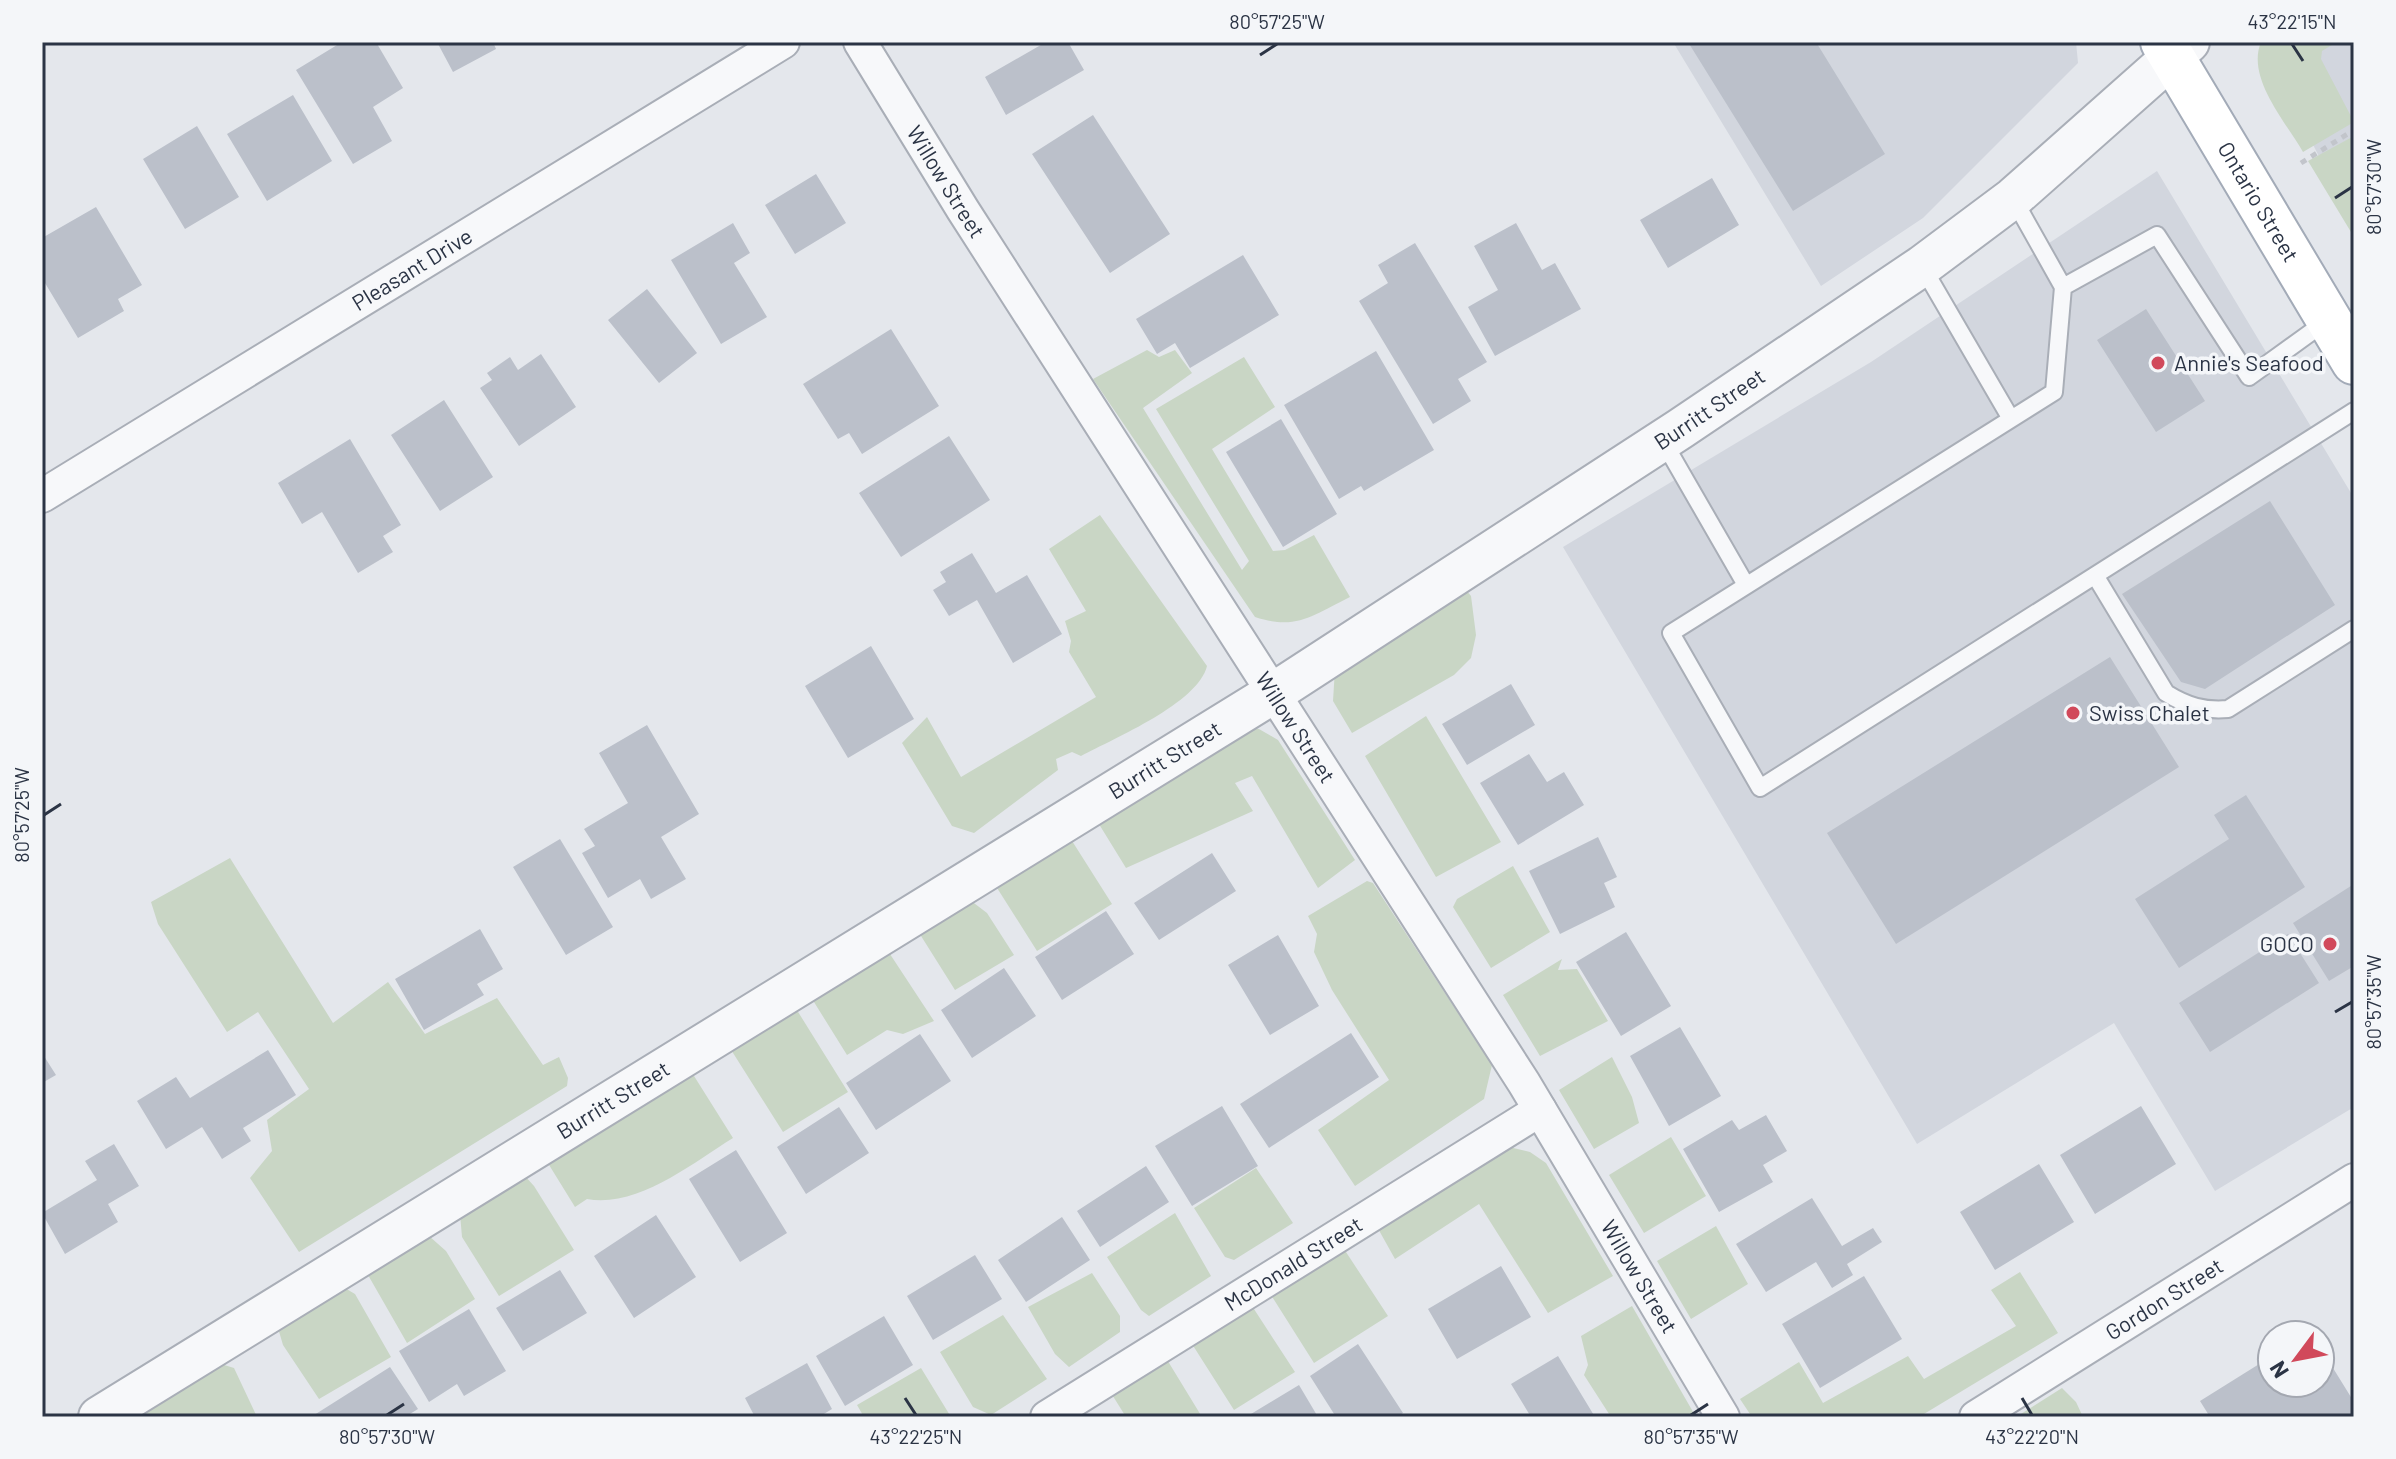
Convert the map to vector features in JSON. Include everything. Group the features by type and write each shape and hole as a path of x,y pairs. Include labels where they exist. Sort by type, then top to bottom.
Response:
{"main road":[{"name":"Ontario Street","path":"2174,47 2354,362"}],"street":[{"name":"Pleasant Drive","path":"42,496 783,42"},
{"name":"Willow Street","path":"860,42 963,210 1275,692 1540,1110 1723,1417"},
{"name":"Burritt Street","path":"99,1417 1275,692 1662,440 1922,266 2013,198 2174,47"},
{"name":"McDonald Street","path":"1047,1417 1540,1110"},
{"name":"Gordon Street","path":"1976,1417 2354,1180"}],"lane":[{"path":"2013,198 2063,287 2054,392 1671,633 1760,788 2354,411"},
{"path":"2063,287 2157,235 2249,377 2329,319"},
{"path":"1922,266 2011,419"},
{"path":"1662,440 1746,585"},
{"path":"2096,577 2166,693 2184,704 2208,711 2228,709 2354,629"}],"path":[{"path":"2301,163 2354,130"}],"shaded area":[{"path":"1673,42 2076,42 2078,63 1923,218 1821,286"},
{"path":"2326,42 2354,42 2354,225 2278,76"},
{"path":"2157,171 2354,498 2354,1107 2215,1191 2114,1023 1917,1144 1563,547 1871,362"}],"green space":[{"path":"2261,42 2337,42 2322,51 2321,59 2354,122 2303,152 2263,85 2258,56"},
{"path":"2354,136 2354,237 2308,161"},
{"path":"1147,350 1159,357 1175,350 1192,373 1143,408 1242,570 1249,561 1156,409 1244,357 1275,407 1212,449 1273,551 1285,550 1314,535 1350,597 1294,622 1255,617 1093,379"},
{"path":"1100,515 1207,666 1188,693 1153,718 1081,756 1072,752 1056,759 1058,770 974,833 952,826 902,743 927,717 961,777 1096,697 1069,652 1071,641 1065,621 1086,611 1049,549"},
{"path":"1461,584 1471,596 1476,635 1471,658 1454,675 1352,733 1333,701 1335,669"},
{"path":"1426,716 1501,842 1436,877 1365,756"},
{"path":"1247,727 1259,729 1278,740 1355,860 1318,888 1252,776 1235,783 1253,811 1126,868 1094,816"},
{"path":"1067,833 1112,904 1037,951 992,880"},
{"path":"230,858 333,1023 388,982 425,1034 497,998 543,1065 559,1057 568,1078 567,1086 299,1252 250,1178 272,1151 267,1120 309,1089 258,1012 227,1032 158,924 151,902"},
{"path":"1513,866 1550,932 1491,968 1453,907 1457,899"},
{"path":"1367,881 1373,883 1492,1065 1484,1099 1355,1186 1318,1130 1389,1080 1332,990 1314,952 1317,934 1308,916"},
{"path":"966,897 987,913 1014,955 955,990 916,928"},
{"path":"886,948 934,1021 903,1034 887,1030 847,1055 809,994"},
{"path":"1562,959 1558,970 1577,969 1608,1021 1540,1056 1503,995"},
{"path":"795,1007 848,1092 783,1132 728,1045"},
{"path":"1612,1057 1632,1097 1639,1123 1594,1149 1559,1090"},
{"path":"689,1068 733,1138 645,1191 606,1200 587,1199 575,1207 546,1160"},
{"path":"1671,1137 1706,1196 1644,1233 1609,1175"},
{"path":"1509,1147 1530,1152 1546,1163 1613,1276 1548,1313 1479,1204 1395,1259 1376,1225"},
{"path":"1256,1168 1293,1223 1234,1260 1225,1257 1194,1208"},
{"path":"524,1175 574,1250 499,1296 462,1237 460,1214"},
{"path":"1175,1213 1211,1276 1149,1316 1141,1310 1107,1257"},
{"path":"1716,1226 1748,1284 1691,1319 1657,1261"},
{"path":"429,1236 446,1251 475,1299 407,1343 368,1275"},
{"path":"1344,1249 1388,1316 1314,1363 1271,1295"},
{"path":"2020,1272 2058,1333 1919,1417 1752,1417 1740,1399 1799,1362 1823,1403 1908,1356 1924,1379 2016,1326 1991,1290"},
{"path":"1092,1273 1120,1316 1120,1332 1069,1367 1055,1354 1028,1307"},
{"path":"343,1287 355,1294 391,1357 319,1399 283,1345 278,1328"},
{"path":"1252,1306 1295,1372 1234,1410 1192,1344"},
{"path":"1632,1306 1696,1417 1611,1417 1584,1375 1588,1365 1581,1336"},
{"path":"1003,1315 1047,1379 991,1415 973,1407 940,1352"},
{"path":"1166,1358 1202,1417 1126,1417 1111,1393"},
{"path":"221,1364 234,1368 257,1417 134,1417"},
{"path":"921,1368 951,1417 864,1417 857,1405"},
{"path":"2062,1388 2076,1402 2083,1417 2016,1417"}],"building":[{"path":"342,42 376,42 403,88 373,107 392,141 353,164 296,70"},
{"path":"437,42 493,42 496,49 453,72"},
{"path":"1046,42 1068,42 1084,70 1006,115 985,77"},
{"path":"1688,42 1816,42 1885,154 1793,211"},
{"path":"293,95 332,161 267,201 227,134"},
{"path":"1093,115 1170,234 1110,273 1032,154"},
{"path":"197,126 239,197 185,229 143,159"},
{"path":"816,174 846,223 795,254 765,205"},
{"path":"1712,178 1739,225 1668,268 1640,220"},
{"path":"96,207 142,285 118,299 124,311 78,338 42,278 42,238"},
{"path":"733,223 750,253 734,263 767,317 721,344 671,260"},
{"path":"1516,223 1542,270 1555,263 1581,309 1495,356 1468,307 1498,290 1474,246"},
{"path":"1415,243 1487,362 1458,379 1471,401 1433,424 1359,301 1388,283 1378,265"},
{"path":"1243,255 1279,315 1190,368 1175,343 1157,354 1136,319"},
{"path":"647,289 697,353 659,383 608,320"},
{"path":"2146,309 2205,401 2156,432 2097,340"},
{"path":"891,329 939,406 862,454 849,433 838,439 803,384"},
{"path":"1376,351 1434,450 1364,491 1361,486 1339,499 1284,405"},
{"path":"541,354 576,407 519,446 480,388 492,380 487,373 510,357 518,370"},
{"path":"444,400 493,477 440,511 391,435"},
{"path":"1281,419 1337,514 1283,547 1226,452"},
{"path":"949,436 990,500 901,557 859,493"},
{"path":"350,439 401,525 383,536 393,552 358,573 322,512 302,524 278,483"},
{"path":"2270,501 2335,605 2205,689 2181,682 2122,594"},
{"path":"972,553 996,593 1027,575 1062,634 1013,663 977,600 949,616 933,590 946,582 940,572"},
{"path":"871,646 914,719 848,758 805,686"},
{"path":"2110,657 2179,767 1896,944 1827,833"},
{"path":"1511,684 1535,725 1467,765 1442,724"},
{"path":"647,725 699,814 661,837 686,879 651,899 640,879 608,898 582,853 595,846 584,829 628,803 599,753"},
{"path":"1529,754 1547,782 1564,772 1584,805 1518,845 1480,783"},
{"path":"2246,795 2305,887 2179,968 2135,899 2229,839 2214,815"},
{"path":"1598,837 1617,877 1604,883 1615,907 1560,934 1529,871"},
{"path":"560,839 613,927 566,955 513,867"},
{"path":"1212,853 1236,891 1159,940 1134,903"},
{"name":"GOCO","path":"2354,884 2354,966 2329,981 2293,923"},
{"path":"1106,911 1134,954 1062,1000 1035,957"},
{"path":"480,929 503,969 477,984 484,995 424,1030 395,979"},
{"path":"1626,932 1671,1006 1621,1036 1576,962"},
{"path":"2288,934 2319,983 2210,1052 2179,1003"},
{"path":"1278,935 1319,1006 1270,1035 1228,965"},
{"path":"1004,968 1036,1016 972,1058 941,1010"},
{"path":"1680,1027 1721,1096 1669,1126 1630,1056"},
{"path":"1351,1033 1379,1077 1269,1148 1240,1104"},
{"path":"920,1034 951,1081 876,1130 846,1083"},
{"path":"268,1050 296,1095 243,1128 251,1141 222,1159 202,1127 166,1149 137,1101 176,1077 190,1098"},
{"path":"42,1053 56,1075 42,1083"},
{"path":"1222,1106 1258,1166 1192,1206 1155,1146"},
{"path":"2141,1106 2176,1164 2095,1214 2060,1155"},
{"path":"839,1107 869,1153 806,1194 777,1147"},
{"path":"1766,1115 1787,1151 1763,1165 1773,1182 1719,1212 1683,1149 1732,1120 1739,1130"},
{"path":"114,1144 139,1186 108,1204 118,1222 65,1254 42,1213 97,1180 85,1161"},
{"path":"736,1150 787,1233 740,1262 689,1179"},
{"path":"2039,1164 2074,1222 1995,1270 1960,1212"},
{"path":"1146,1166 1169,1202 1100,1247 1077,1211"},
{"path":"1812,1198 1842,1246 1873,1228 1882,1242 1847,1264 1853,1275 1832,1288 1816,1262 1766,1292 1736,1244"},
{"path":"656,1215 696,1277 634,1318 594,1256"},
{"path":"1062,1217 1090,1260 1026,1302 998,1260"},
{"path":"975,1255 1002,1299 933,1340 907,1296"},
{"path":"1501,1266 1531,1317 1457,1359 1428,1309"},
{"path":"560,1270 587,1313 523,1351 496,1308"},
{"path":"1864,1276 1902,1339 1820,1388 1782,1324"},
{"path":"469,1309 506,1371 464,1396 457,1384 429,1402 399,1351"},
{"path":"884,1316 913,1365 845,1406 816,1356"},
{"path":"1358,1344 1403,1413 1397,1417 1336,1417 1310,1376"},
{"path":"1558,1356 1595,1417 1531,1417 1511,1384"},
{"path":"807,1363 832,1409 819,1417 755,1417 745,1398"},
{"path":"2256,1366 2256,1399 2336,1399 2336,1373 2354,1402 2351,1417 2210,1417 2200,1401"},
{"path":"390,1367 418,1409 405,1417 311,1417"},
{"path":"1299,1385 1318,1417 1246,1417"}],"place":[{"name":"Annie's Seafood","path":"2158,363"},
{"name":"Swiss Chalet","path":"2073,713"},
{"name":"GOCO","path":"2330,944"}]}
